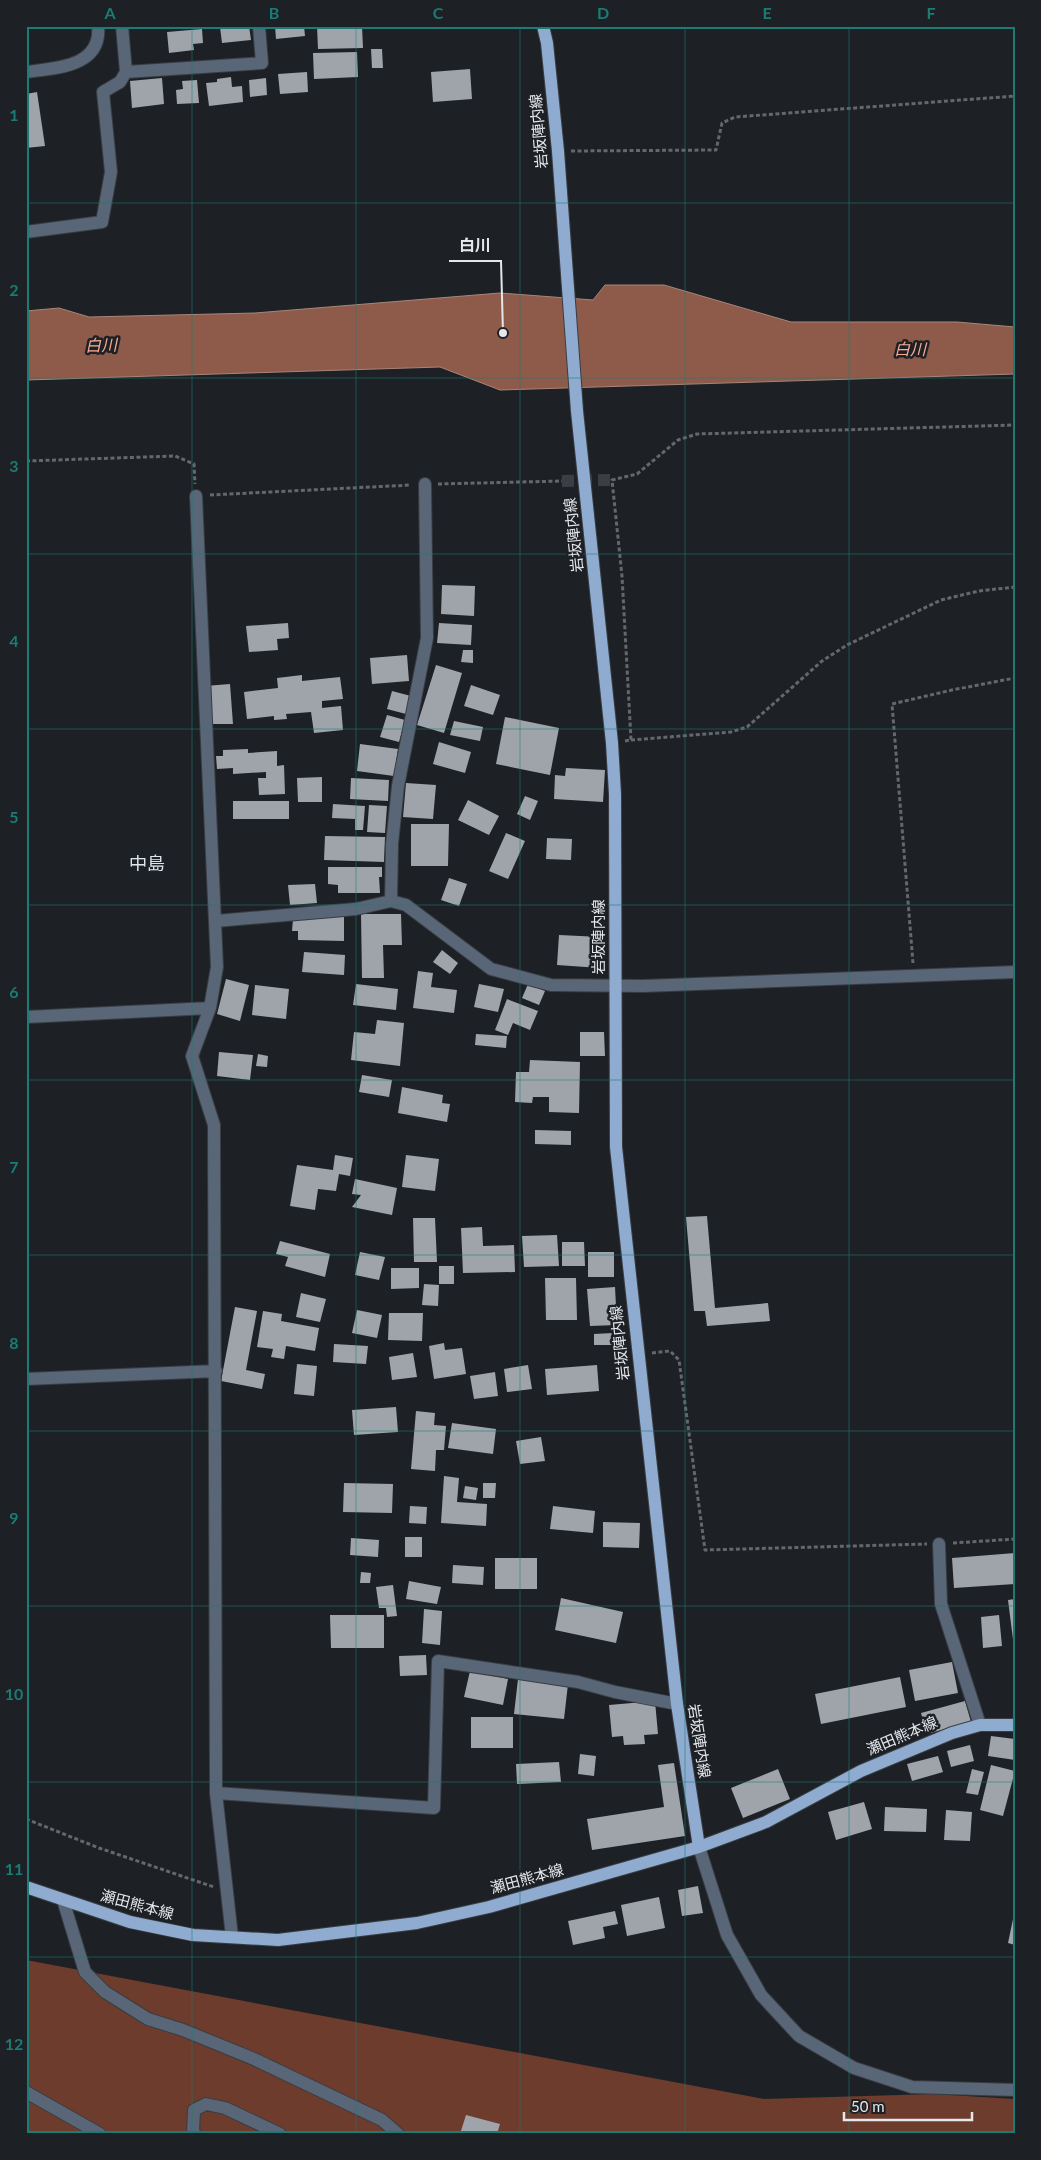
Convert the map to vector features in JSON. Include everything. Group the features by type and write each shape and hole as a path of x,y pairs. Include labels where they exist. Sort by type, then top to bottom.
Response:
{"main road":[{"name":"岩坂陣内線","path":"543,26 547,43 558,151 577,411 612,742 615,811 616,1147 677,1704 699,1847"},
{"name":"瀬田熊本線","path":"26,1886 130,1922 193,1935 278,1940 417,1923 489,1907 699,1847 766,1822 861,1771 912,1748 980,1725 1015,1725"}],"street":[{"path":"26,72 71,65 92,54 99,36 98,26"},
{"path":"26,232 102,222 111,172 104,92 120,82 126,72 122,26"},
{"path":"126,72 262,63 259,26"},
{"path":"391,901 392,844 398,786 427,638 425,484"},
{"path":"196,496 217,967 210,1008 192,1056 214,1126 216,1793 232,1937"},
{"path":"216,921 356,908 391,901 406,905 491,968 551,985 643,986 1015,972"},
{"path":"26,1017 210,1008"},
{"path":"26,1380 216,1371"},
{"path":"939,1544 941,1604 980,1725"},
{"path":"216,1793 434,1808 438,1661 578,1682 615,1692 677,1704"},
{"path":"699,1847 727,1935 761,1994 799,2036 854,2068 912,2087 1015,2090"},
{"path":"63,1900 85,1972 105,1992 148,2019 183,2030 254,2060 382,2120 398,2134"},
{"path":"26,2092 100,2134"},
{"path":"195,2134 193,2132 194,2110 206,2104 225,2108 280,2134"}],"path":[{"path":"558,151 716,150 722,123 735,117 1015,96"},
{"path":"631,740 622,576 612,480 637,474 678,440 697,434 1015,425"},
{"path":"26,460 175,456 194,464 196,496 425,484 562,481"},
{"path":"612,742 731,732 747,727 822,661 847,645 941,600 979,591 1015,586"},
{"path":"914,976 892,704 1015,678"},
{"path":"638,1355 670,1351 679,1360 705,1550 939,1544 1015,1539"},
{"path":"26,1819 99,1848 226,1892"}],"shaded area":[{"path":"26,1960 764,2099 933,2094 1015,2099 1015,2134 26,2134"}],"water":[{"path":"605,285 664,285 791,322 957,322 1015,327 1015,374 500,390 440,367 26,380 26,311 59,308 89,317 255,313 500,293 593,300"}],"building":[{"path":"249,26 251,40 222,43 220,27"},
{"path":"275,26 304,26 305,36 276,39"},
{"path":"317,26 362,26 363,48 318,49"},
{"path":"202,29 203,43 193,44 194,50 169,53 167,32"},
{"path":"371,49 382,49 383,68 372,68"},
{"path":"357,52 358,77 314,79 313,53"},
{"path":"470,69 472,99 433,102 431,72"},
{"path":"307,72 308,92 280,94 278,74"},
{"path":"231,77 232,87 242,86 243,102 209,106 206,83 217,82 217,79"},
{"path":"162,78 164,104 132,108 130,81"},
{"path":"266,78 267,95 250,97 249,80"},
{"path":"197,80 199,103 177,104 176,90 183,89 182,81"},
{"path":"37,92 45,146 26,148 26,94"},
{"path":"442,585 475,586 474,616 441,614"},
{"path":"288,623 289,638 277,639 278,650 249,652 246,626"},
{"path":"439,623 472,625 471,645 437,643"},
{"path":"463,650 473,650 473,663 461,662"},
{"path":"407,655 409,681 372,684 370,658"},
{"path":"436,665 462,673 444,733 417,725"},
{"path":"302,675 302,681 340,677 343,699 322,701 322,708 341,706 343,730 314,733 311,712 286,714 287,719 274,720 274,716 247,719 244,692 278,688 277,678"},
{"path":"230,684 233,724 207,724 205,686"},
{"path":"471,685 500,695 493,715 464,706"},
{"path":"392,691 411,696 406,714 387,709"},
{"path":"387,715 405,720 399,742 380,737"},
{"path":"505,717 559,728 550,775 496,764"},
{"path":"454,721 483,727 480,741 450,735"},
{"path":"439,742 471,752 465,773 433,764"},
{"path":"360,744 398,749 394,776 357,771"},
{"path":"248,749 248,753 277,751 277,766 284,765 285,794 259,795 258,778 266,778 266,772 233,774 233,768 217,769 216,756 223,756 223,750"},
{"path":"566,768 605,770 603,802 554,799 555,775 565,776"},
{"path":"322,777 322,802 298,802 297,778"},
{"path":"351,778 389,780 388,801 350,799"},
{"path":"406,783 436,785 433,819 403,817"},
{"path":"525,796 538,801 530,820 517,814"},
{"path":"468,800 499,816 489,835 458,820"},
{"path":"233,801 289,801 289,819 233,819"},
{"path":"333,804 365,806 363,830 355,830 355,819 332,818"},
{"path":"369,805 387,806 385,833 367,832"},
{"path":"411,824 449,824 448,866 411,866"},
{"path":"506,833 525,841 508,879 489,871"},
{"path":"325,836 385,837 384,862 324,860"},
{"path":"547,838 572,839 571,860 546,859"},
{"path":"328,867 382,867 382,877 379,877 380,893 338,893 338,885 328,884"},
{"path":"449,878 467,884 459,906 441,900"},
{"path":"315,884 317,903 290,905 288,885"},
{"path":"321,911 344,911 344,941 298,940 298,931 292,931 293,919 321,919"},
{"path":"361,914 401,914 402,945 383,945 384,978 362,978"},
{"path":"559,935 601,937 600,968 557,965"},
{"path":"442,950 458,963 450,974 433,962"},
{"path":"304,952 345,955 344,975 302,972"},
{"path":"418,971 433,973 431,987 457,990 454,1013 413,1008"},
{"path":"226,979 249,985 240,1021 217,1014"},
{"path":"356,984 398,989 396,1010 353,1005"},
{"path":"479,984 504,989 498,1012 474,1007"},
{"path":"528,984 545,991 539,1005 522,998"},
{"path":"255,985 289,989 286,1019 252,1015"},
{"path":"507,999 538,1011 530,1030 513,1023 508,1035 495,1030"},
{"path":"377,1020 404,1023 400,1066 351,1060 354,1032 375,1034"},
{"path":"580,1032 604,1032 605,1056 580,1056"},
{"path":"476,1034 507,1036 506,1048 475,1045"},
{"path":"219,1052 253,1055 250,1080 217,1076"},
{"path":"258,1054 268,1056 267,1067 256,1066"},
{"path":"530,1060 580,1062 579,1113 549,1112 549,1097 533,1097 532,1103 515,1102 516,1072 529,1072"},
{"path":"362,1075 392,1080 389,1097 359,1092"},
{"path":"402,1087 443,1095 442,1103 450,1104 447,1122 398,1113"},
{"path":"535,1130 571,1131 571,1145 535,1144"},
{"path":"335,1155 353,1158 350,1176 339,1174 336,1191 318,1189 315,1210 290,1206 297,1165 333,1170"},
{"path":"406,1155 439,1159 435,1191 402,1187"},
{"path":"355,1179 397,1188 392,1215 352,1207 361,1195 352,1194"},
{"path":"707,1216 715,1308 768,1303 770,1321 707,1326 705,1311 694,1311 686,1217"},
{"path":"413,1218 435,1218 437,1262 414,1262"},
{"path":"482,1227 483,1246 514,1245 515,1272 463,1273 461,1228"},
{"path":"557,1235 559,1266 524,1267 522,1236"},
{"path":"280,1241 330,1254 325,1277 285,1266 288,1257 276,1254"},
{"path":"562,1242 584,1242 585,1266 562,1266"},
{"path":"360,1252 385,1257 379,1280 355,1275"},
{"path":"588,1252 614,1252 614,1277 588,1277"},
{"path":"439,1266 454,1266 454,1284 439,1284"},
{"path":"391,1268 419,1268 419,1288 391,1289"},
{"path":"545,1278 576,1278 577,1320 546,1320"},
{"path":"424,1284 439,1285 438,1306 422,1305"},
{"path":"615,1287 617,1325 590,1326 587,1289"},
{"path":"301,1293 326,1299 320,1322 296,1317"},
{"path":"235,1307 257,1311 246,1370 265,1374 262,1389 221,1381"},
{"path":"357,1310 382,1315 377,1338 352,1333"},
{"path":"263,1311 282,1314 281,1321 319,1328 315,1351 286,1346 284,1359 271,1357 273,1349 257,1347"},
{"path":"389,1313 423,1313 422,1341 388,1340"},
{"path":"613,1333 613,1345 594,1345 594,1334"},
{"path":"444,1343 445,1350 462,1348 466,1374 434,1379 429,1346"},
{"path":"334,1344 368,1346 366,1364 333,1362"},
{"path":"413,1353 417,1377 392,1380 389,1357"},
{"path":"297,1364 317,1366 314,1396 294,1394"},
{"path":"528,1365 532,1389 507,1392 504,1369"},
{"path":"597,1365 599,1391 547,1395 545,1369"},
{"path":"495,1372 498,1396 474,1399 470,1376"},
{"path":"396,1407 398,1432 354,1435 352,1410"},
{"path":"416,1411 435,1413 434,1425 446,1426 444,1450 436,1450 435,1471 411,1469"},
{"path":"452,1423 496,1429 493,1454 448,1448"},
{"path":"541,1437 545,1461 520,1464 516,1441"},
{"path":"444,1476 459,1478 457,1502 487,1504 486,1526 441,1523"},
{"path":"344,1483 393,1484 392,1513 343,1512"},
{"path":"483,1483 496,1483 495,1498 483,1498"},
{"path":"465,1486 478,1488 476,1500 463,1498"},
{"path":"410,1506 427,1507 426,1524 409,1523"},
{"path":"553,1506 595,1511 593,1533 550,1529"},
{"path":"603,1522 640,1523 639,1548 603,1547"},
{"path":"405,1537 422,1537 422,1557 405,1557"},
{"path":"351,1538 379,1540 378,1557 350,1555"},
{"path":"1015,1553 1015,1584 954,1588 952,1558"},
{"path":"495,1558 537,1558 537,1589 495,1589"},
{"path":"453,1565 484,1567 483,1585 452,1583"},
{"path":"361,1572 371,1573 370,1583 360,1583"},
{"path":"409,1581 441,1587 437,1604 406,1599"},
{"path":"393,1585 397,1616 387,1617 386,1608 379,1608 376,1587"},
{"path":"561,1598 623,1612 616,1643 555,1630"},
{"path":"1015,1599 1015,1647 1014,1647 1008,1600"},
{"path":"424,1609 442,1611 440,1645 422,1643"},
{"path":"330,1615 384,1615 384,1648 331,1648"},
{"path":"999,1615 1002,1646 983,1648 981,1617"},
{"path":"426,1655 427,1675 400,1676 399,1656"},
{"path":"952,1662 958,1693 915,1701 909,1670"},
{"path":"470,1671 508,1679 503,1705 464,1697"},
{"path":"900,1677 906,1707 821,1724 815,1694"},
{"path":"518,1679 568,1684 564,1719 514,1714"},
{"path":"655,1701 658,1734 644,1735 645,1744 624,1745 623,1736 612,1737 609,1705"},
{"path":"965,1701 971,1722 927,1734 921,1713"},
{"path":"471,1717 513,1717 513,1748 471,1748"},
{"path":"991,1736 1015,1739 1015,1760 988,1756"},
{"path":"970,1745 974,1761 951,1767 947,1751"},
{"path":"580,1754 596,1756 594,1776 578,1774"},
{"path":"938,1756 943,1772 912,1781 907,1764"},
{"path":"559,1762 561,1782 517,1784 516,1764"},
{"path":"674,1763 685,1836 592,1850 587,1819 664,1807 658,1765"},
{"path":"991,1765 1015,1771 1003,1816 980,1810"},
{"path":"778,1769 790,1799 743,1818 731,1788"},
{"path":"972,1769 984,1772 978,1795 966,1793"},
{"path":"864,1802 872,1829 836,1840 828,1812"},
{"path":"885,1807 927,1809 926,1832 884,1831"},
{"path":"946,1810 972,1812 970,1841 944,1840"},
{"path":"698,1886 703,1913 682,1916 678,1890"},
{"path":"659,1897 665,1928 627,1936 621,1905"},
{"path":"615,1911 618,1924 603,1927 605,1938 573,1945 568,1921"},
{"path":"1013,1919 1015,1919 1015,1945 1008,1943"},
{"path":"466,2115 500,2124 497,2134 460,2134"}],"tunnel":[{"path":"562,481 612,480"}],"place":[{"name":"白川","path":"503,333"}],"district":[{"name":"中島","path":"147,864"}]}
